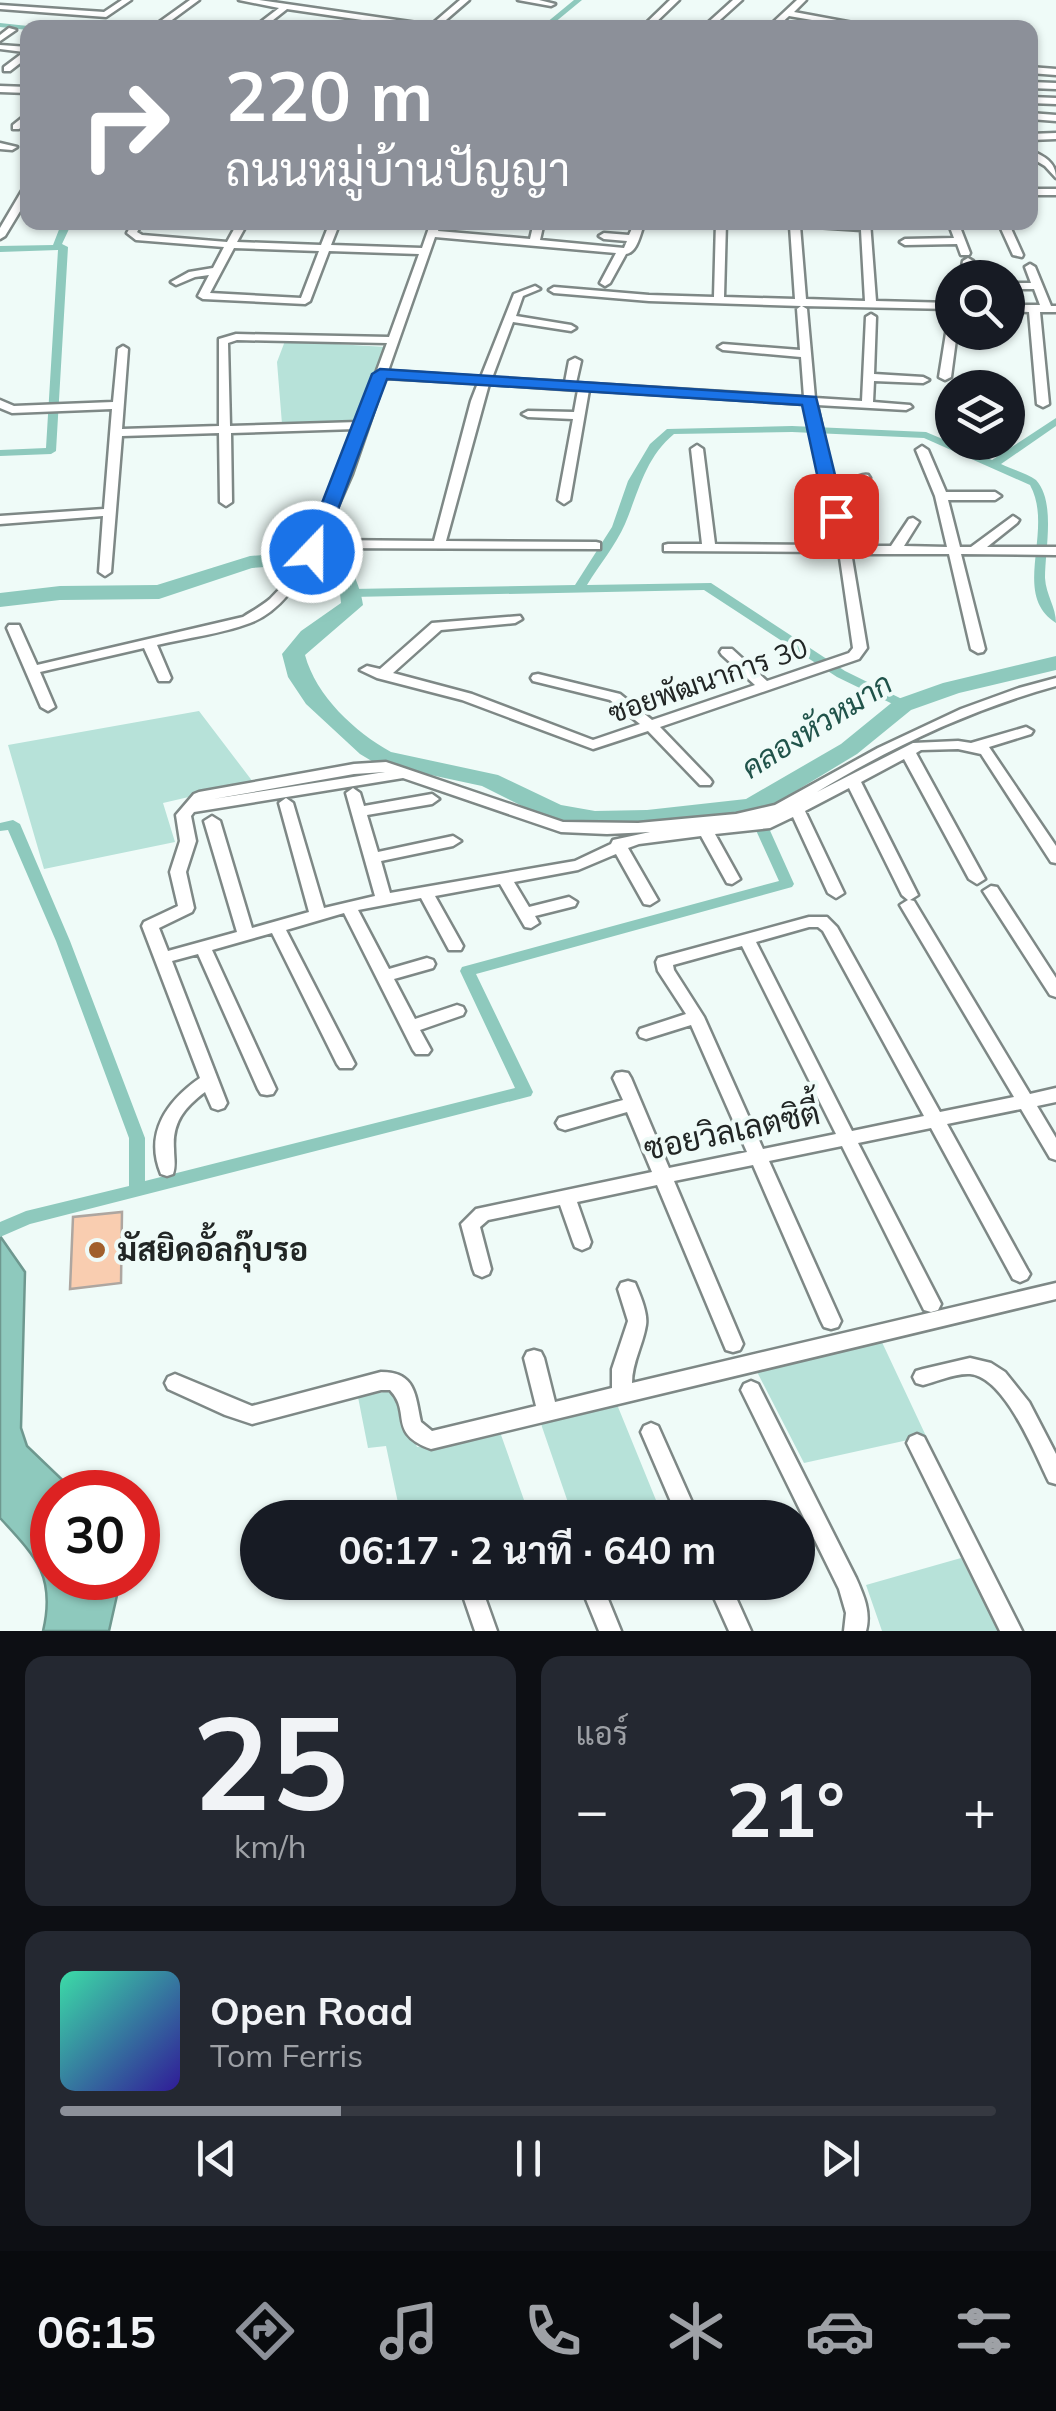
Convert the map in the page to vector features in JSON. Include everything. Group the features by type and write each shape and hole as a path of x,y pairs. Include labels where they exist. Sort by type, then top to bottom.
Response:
{"street":[{"path":"0,8 106,15 127,0"},
{"path":"166,20 195,0"},
{"path":"243,0 385,20"},
{"path":"442,20 465,0"},
{"path":"522,0 551,4"},
{"path":"654,20 675,0"},
{"path":"715,20 738,0"},
{"path":"780,20 802,0"},
{"path":"267,20 286,6"},
{"path":"786,14 825,20"},
{"path":"0,39 12,30"},
{"path":"3,75 20,89"},
{"path":"0,103 16,89"},
{"path":"16,127 20,123"},
{"path":"1052,164 1056,175"},
{"path":"1,231 20,201"},
{"path":"135,230 133,236 232,245 427,251"},
{"path":"240,230 204,296 305,301 332,230"},
{"path":"32,670 262,613 312,553 434,230"},
{"path":"448,230 622,251 631,249 638,230"},
{"path":"534,243 537,230"},
{"path":"719,300 721,230"},
{"path":"796,230 810,400 841,540"},
{"path":"866,230 871,311 867,405"},
{"path":"956,230 964,260"},
{"path":"1007,230 1018,255"},
{"path":"604,236 635,238"},
{"path":"905,242 964,252"},
{"path":"604,284 622,251"},
{"path":"1030,266 1046,309 1043,404"},
{"path":"176,282 193,274 217,271"},
{"path":"1025,286 1038,286"},
{"path":"439,545 485,381 518,294 535,289"},
{"path":"554,290 871,311 935,307"},
{"path":"509,318 571,328"},
{"path":"226,502 223,342 228,338 393,340"},
{"path":"723,347 806,354"},
{"path":"105,572 123,350"},
{"path":"570,386 575,360"},
{"path":"380,374 906,407"},
{"path":"870,377 923,380"},
{"path":"564,500 584,387"},
{"path":"0,404 6,409 30,410 118,405"},
{"path":"528,414 579,416"},
{"path":"116,433 362,424"},
{"path":"697,449 709,548"},
{"path":"922,450 941,496 978,649"},
{"path":"830,492 848,489 864,478"},
{"path":"941,496 995,496"},
{"path":"0,520 110,512"},
{"path":"975,550 1013,520"},
{"path":"895,550 913,522"},
{"path":"826,549 828,544 841,540 855,545 852,554"},
{"path":"312,553 439,545 596,546"},
{"path":"668,548 826,549 831,554 895,550 1056,551"},
{"name":"ซอยพัฒนาการ 30","path":"515,619 437,626 374,672 466,696 594,745 854,656 860,648 852,554"},
{"path":"14,628 48,707"},
{"path":"148,643 164,678"},
{"path":"727,652 764,687"},
{"path":"538,678 606,693 651,726 705,782"},
{"path":"218,1103 150,926 186,908 178,872 188,841 183,814 186,808 410,773 574,829 640,827 761,813 780,808 949,716 1006,694 1056,682"},
{"path":"976,747 1026,730"},
{"path":"170,956 384,899 578,865 618,844 770,823 908,752 934,744 986,751 1056,858"},
{"path":"908,752 977,879"},
{"path":"853,780 909,900 1056,1153"},
{"path":"352,793 384,899"},
{"path":"358,812 432,799"},
{"path":"286,803 318,916"},
{"path":"798,811 836,893"},
{"path":"212,821 246,936"},
{"path":"706,832 732,878"},
{"path":"372,858 452,841"},
{"path":"618,844 650,900"},
{"path":"504,878 528,918 569,902"},
{"path":"991,891 1056,991"},
{"path":"425,892 455,946"},
{"path":"350,907 422,1050"},
{"path":"831,1321 696,1017 664,962 809,922 821,920 829,927 1020,1274"},
{"path":"278,927 346,1064"},
{"path":"746,938 931,1304"},
{"path":"203,948 266,1089"},
{"path":"386,976 427,964"},
{"path":"410,1027 458,1011"},
{"path":"646,1033 696,1017"},
{"path":"622,1078 734,1344"},
{"path":"167,1170 163,1130 188,1094 209,1080"},
{"name":"ซอยวิลเลตซิตี้","path":"482,1269 470,1233 475,1218 1056,1095"},
{"path":"565,1122 633,1104"},
{"path":"566,1196 582,1242"},
{"path":"622,1395 622,1368 638,1321 628,1289"},
{"path":"176,1383 196,1388 231,1410 252,1415 381,1381 395,1382 406,1393 410,1426 418,1435 431,1440 1056,1291"},
{"path":"534,1358 548,1412"},
{"path":"923,1377 974,1365 990,1371 1016,1400 1056,1474"},
{"path":"751,1390 848,1585 856,1607 855,1631"},
{"path":"651,1432 681,1500"},
{"path":"918,1444 1010,1631"},
{"path":"475,1600 486,1631"},
{"path":"597,1600 610,1631"},
{"path":"726,1600 740,1631"}],"shaded area":[{"path":"285,341 386,347 358,421 282,424 277,362"},
{"path":"199,711 253,782 163,803 175,842 44,869 8,745"},
{"path":"0,1236 25,1272 21,1428 27,1446 52,1470 30,1470 30,1553 0,1518"},
{"path":"880,1338 926,1436 804,1463 755,1368"},
{"path":"399,1389 417,1447 500,1432 524,1500 397,1500 386,1446 368,1448 358,1397"},
{"path":"616,1402 656,1500 567,1500 541,1424"},
{"path":"961,1558 999,1631 882,1631 866,1585"},
{"path":"47,1600 116,1600 109,1631 43,1631"}],"building":[{"name":"มัสยิดอั้ลกุ๊บรอ","path":"122,1212 121,1283 70,1289 73,1217"}],"waterway":[{"path":"553,20 578,0"},
{"path":"0,25 20,27"},
{"path":"56,247 64,230"},
{"path":"0,249 63,247 51,451 0,453"},
{"path":"993,465 1056,421"},
{"path":"579,588 618,527 634,481 655,444 671,431 792,429 926,435 993,465"},
{"path":"993,465 1034,483 1043,501 1039,578 1046,606 1056,619"},
{"name":"คลองหัวหมาก","path":"0,600 60,593 159,592 250,562 331,556 351,593 352,605 309,636 293,654 299,677 314,699 368,749 384,758 489,780 555,812 595,819 647,818 752,806 849,749 903,705 951,688 1056,663"},
{"path":"351,593 707,586 841,674 903,705"},
{"path":"137,1190 525,1092 467,971 787,884 752,806"},
{"path":"0,827 13,824 63,941 137,1138 137,1190"},
{"path":"0,1230 26,1218 137,1190"}],"place":[{"name":"มัสยิดอั้ลกุ๊บรอ","path":"97,1250"}],"route":[{"path":"312,552 380,374 810,400 836,516"}]}
